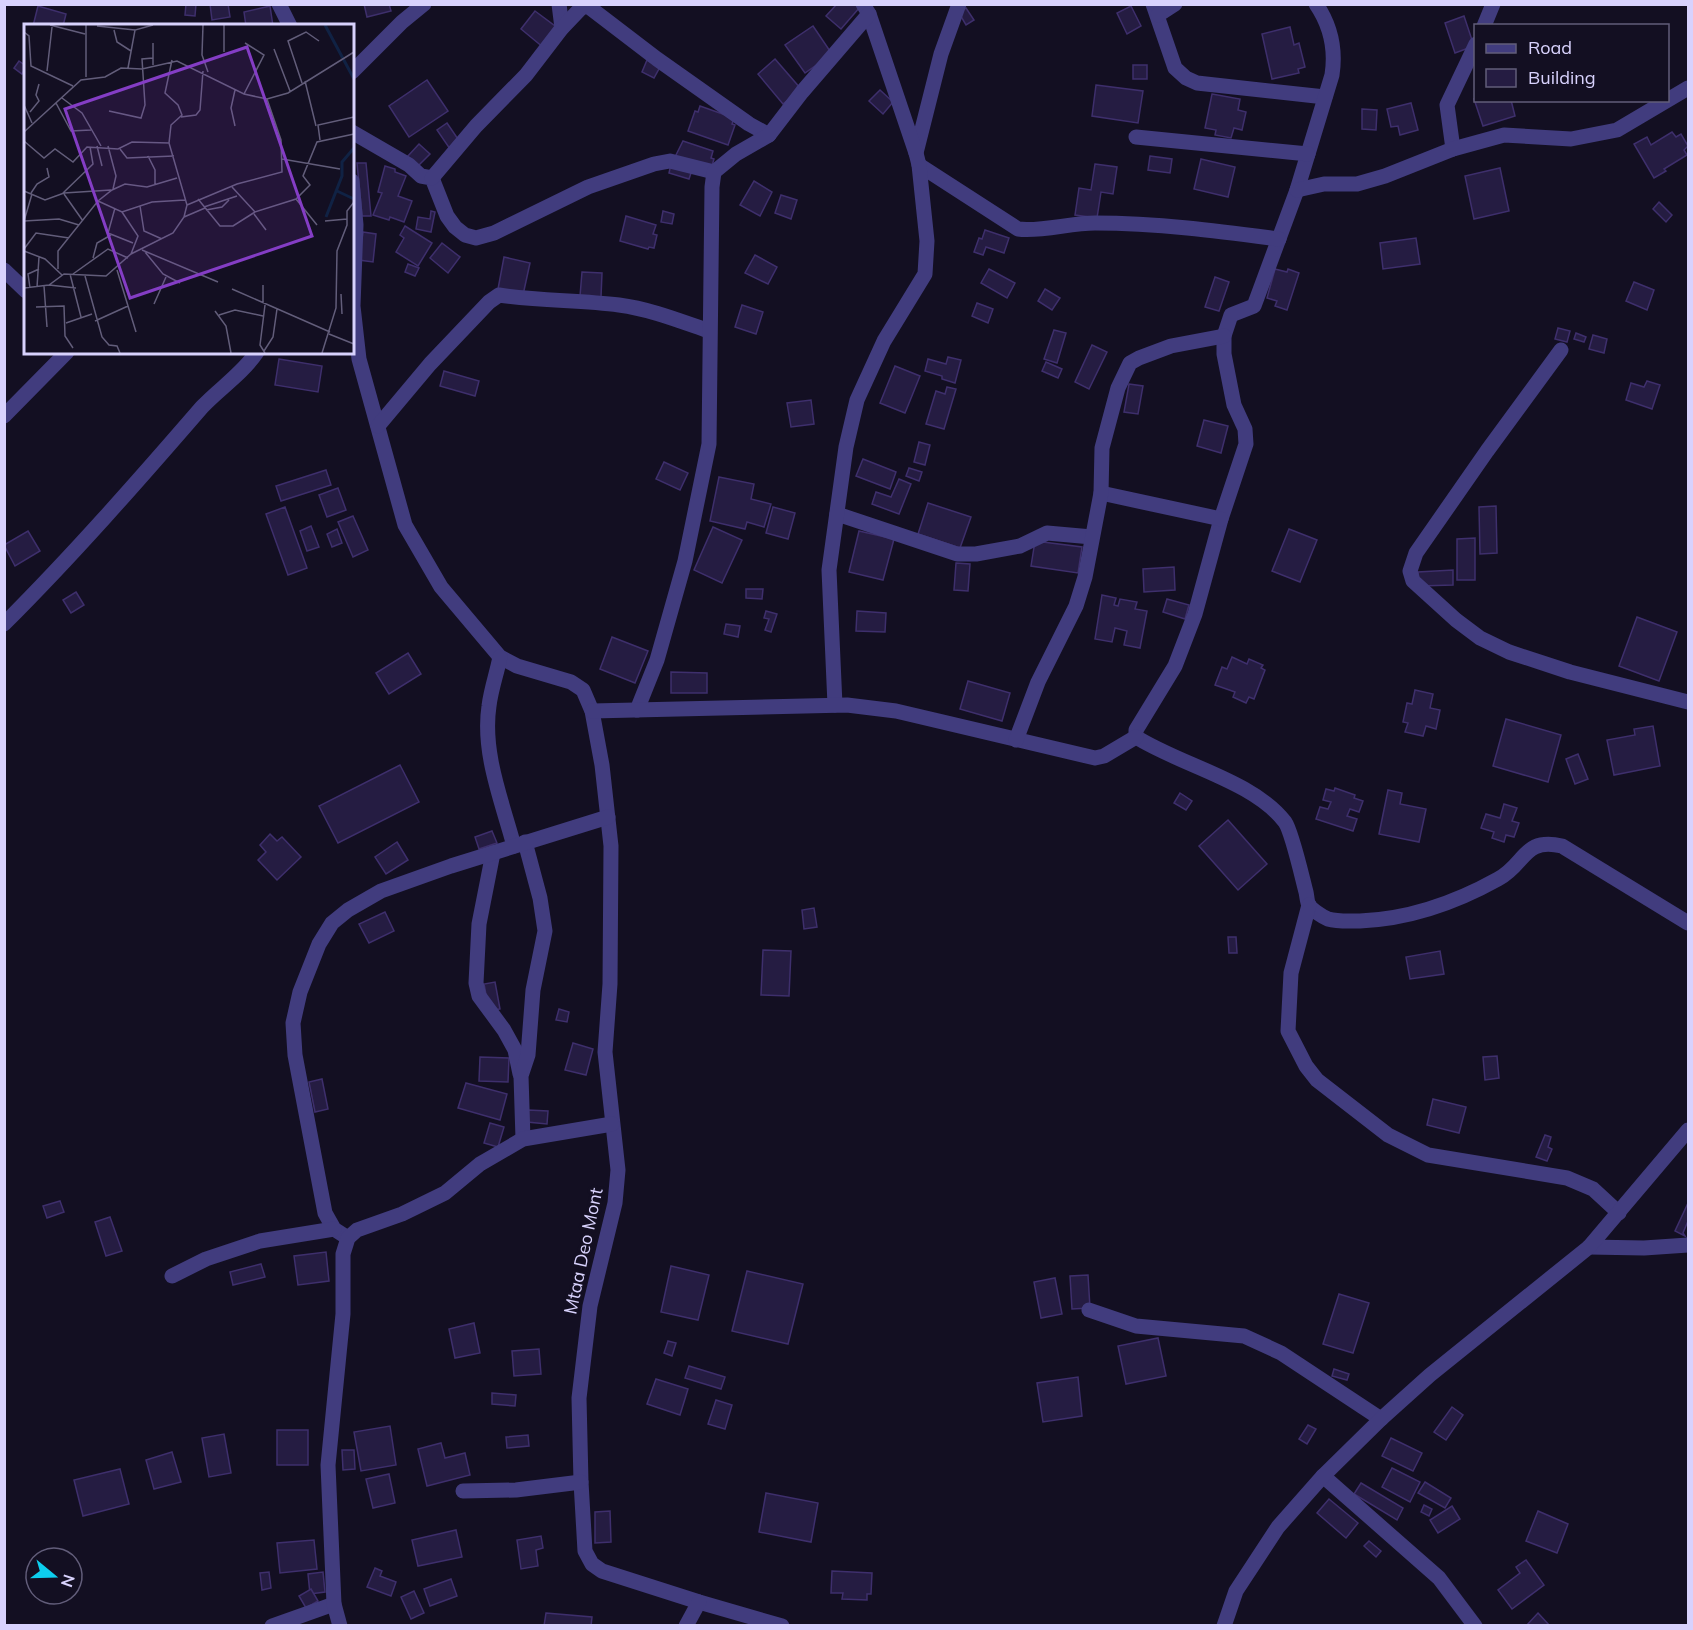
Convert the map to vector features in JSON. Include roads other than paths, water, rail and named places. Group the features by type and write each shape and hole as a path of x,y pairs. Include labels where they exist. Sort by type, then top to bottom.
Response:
{"street":[{"path":"279,4 289,24"},
{"path":"354,70 402,22 424,4"},
{"path":"559,4 562,28"},
{"path":"917,159 941,54 959,4"},
{"path":"1175,4 1156,10 1175,68 1186,78 1197,83 1325,97"},
{"path":"1136,737 1136,730 1175,666 1195,614 1221,519 1246,444 1245,429 1234,405 1224,354 1224,336 1231,315 1254,306 1297,190 1332,75 1335,56 1328,27 1316,4"},
{"path":"1485,24 1493,4"},
{"path":"432,178 476,126 526,75 562,28 582,7 589,7 666,65 749,124 769,135"},
{"path":"835,705 829,570 846,447 856,400 884,341 925,274 927,241 917,159 866,9"},
{"path":"637,710 657,660 685,561 709,444 709,331 714,172 736,154 769,135 866,9"},
{"path":"1453,149 1447,105 1474,48"},
{"path":"1669,100 1689,88"},
{"path":"1297,190 1324,184 1358,184 1385,176 1453,149 1504,135 1571,139 1617,130 1665,102"},
{"path":"354,133 410,165 421,176 432,178"},
{"path":"1136,136 1308,153"},
{"path":"917,159 1018,229 1032,231 1049,226 1094,223 1181,226 1279,239"},
{"path":"432,178 447,216 455,228 465,235 476,238 494,233 588,187 654,164 669,161 714,172"},
{"path":"4,270 24,289"},
{"path":"378,426 430,364 489,302 499,295 572,303 620,305 661,315 709,331"},
{"path":"354,314 359,358 405,525 441,587 500,657 517,666 571,682 583,690 592,711 835,705 897,711 1095,758 1104,756 1136,737"},
{"path":"1016,740 1038,682 1076,606 1085,577 1101,493 1102,448 1118,388 1130,363 1171,346 1224,336"},
{"path":"1561,350 1493,442 1416,553 1410,572 1413,581 1456,620 1480,638 1509,652 1570,672 1689,702"},
{"path":"4,416 65,354"},
{"path":"4,624 50,579 205,405 248,366 256,354"},
{"path":"1101,493 1221,519"},
{"path":"837,514 957,554 976,554 1020,546 1047,533 1092,537"},
{"path":"500,657 489,707 488,737 492,767 540,898 545,931 533,990 528,1055 521,1076"},
{"name":"Mtaa Deo Mont","path":"592,711 602,765 611,846 610,984 605,1052 618,1170 615,1203 590,1306 579,1398 585,1551 592,1564 602,1571 782,1626"},
{"path":"1136,737 1154,749 1250,792 1272,806 1287,825 1309,905 1291,973 1288,1031 1306,1066 1317,1080 1388,1135 1428,1155 1567,1178 1593,1190 1619,1214"},
{"path":"348,1238 334,1228 325,1213 295,1055 293,1023 300,992 319,944 332,923 348,910 381,891 451,866 608,817"},
{"path":"1309,905 1325,918 1342,921 1380,920 1414,915 1470,894 1501,878 1537,844 1546,843 1562,846 1689,923"},
{"path":"493,854 479,924 477,983 479,996 504,1030 515,1050 521,1076 523,1139"},
{"path":"340,1626 334,1604 328,1465 343,1314 343,1254 348,1238 357,1230 402,1214 445,1193 480,1164 523,1139 612,1124"},
{"path":"1224,1626 1236,1591 1278,1527 1323,1476 1430,1375 1589,1247 1689,1130"},
{"path":"172,1276 206,1259 260,1241 334,1228"},
{"path":"1589,1247 1644,1248 1689,1245"},
{"path":"1089,1310 1136,1326 1244,1336 1281,1353 1381,1419"},
{"path":"1323,1476 1439,1578 1475,1626"},
{"path":"463,1491 516,1490 581,1482"},
{"path":"686,1626 699,1602"},
{"path":"272,1626 334,1604"}]}
